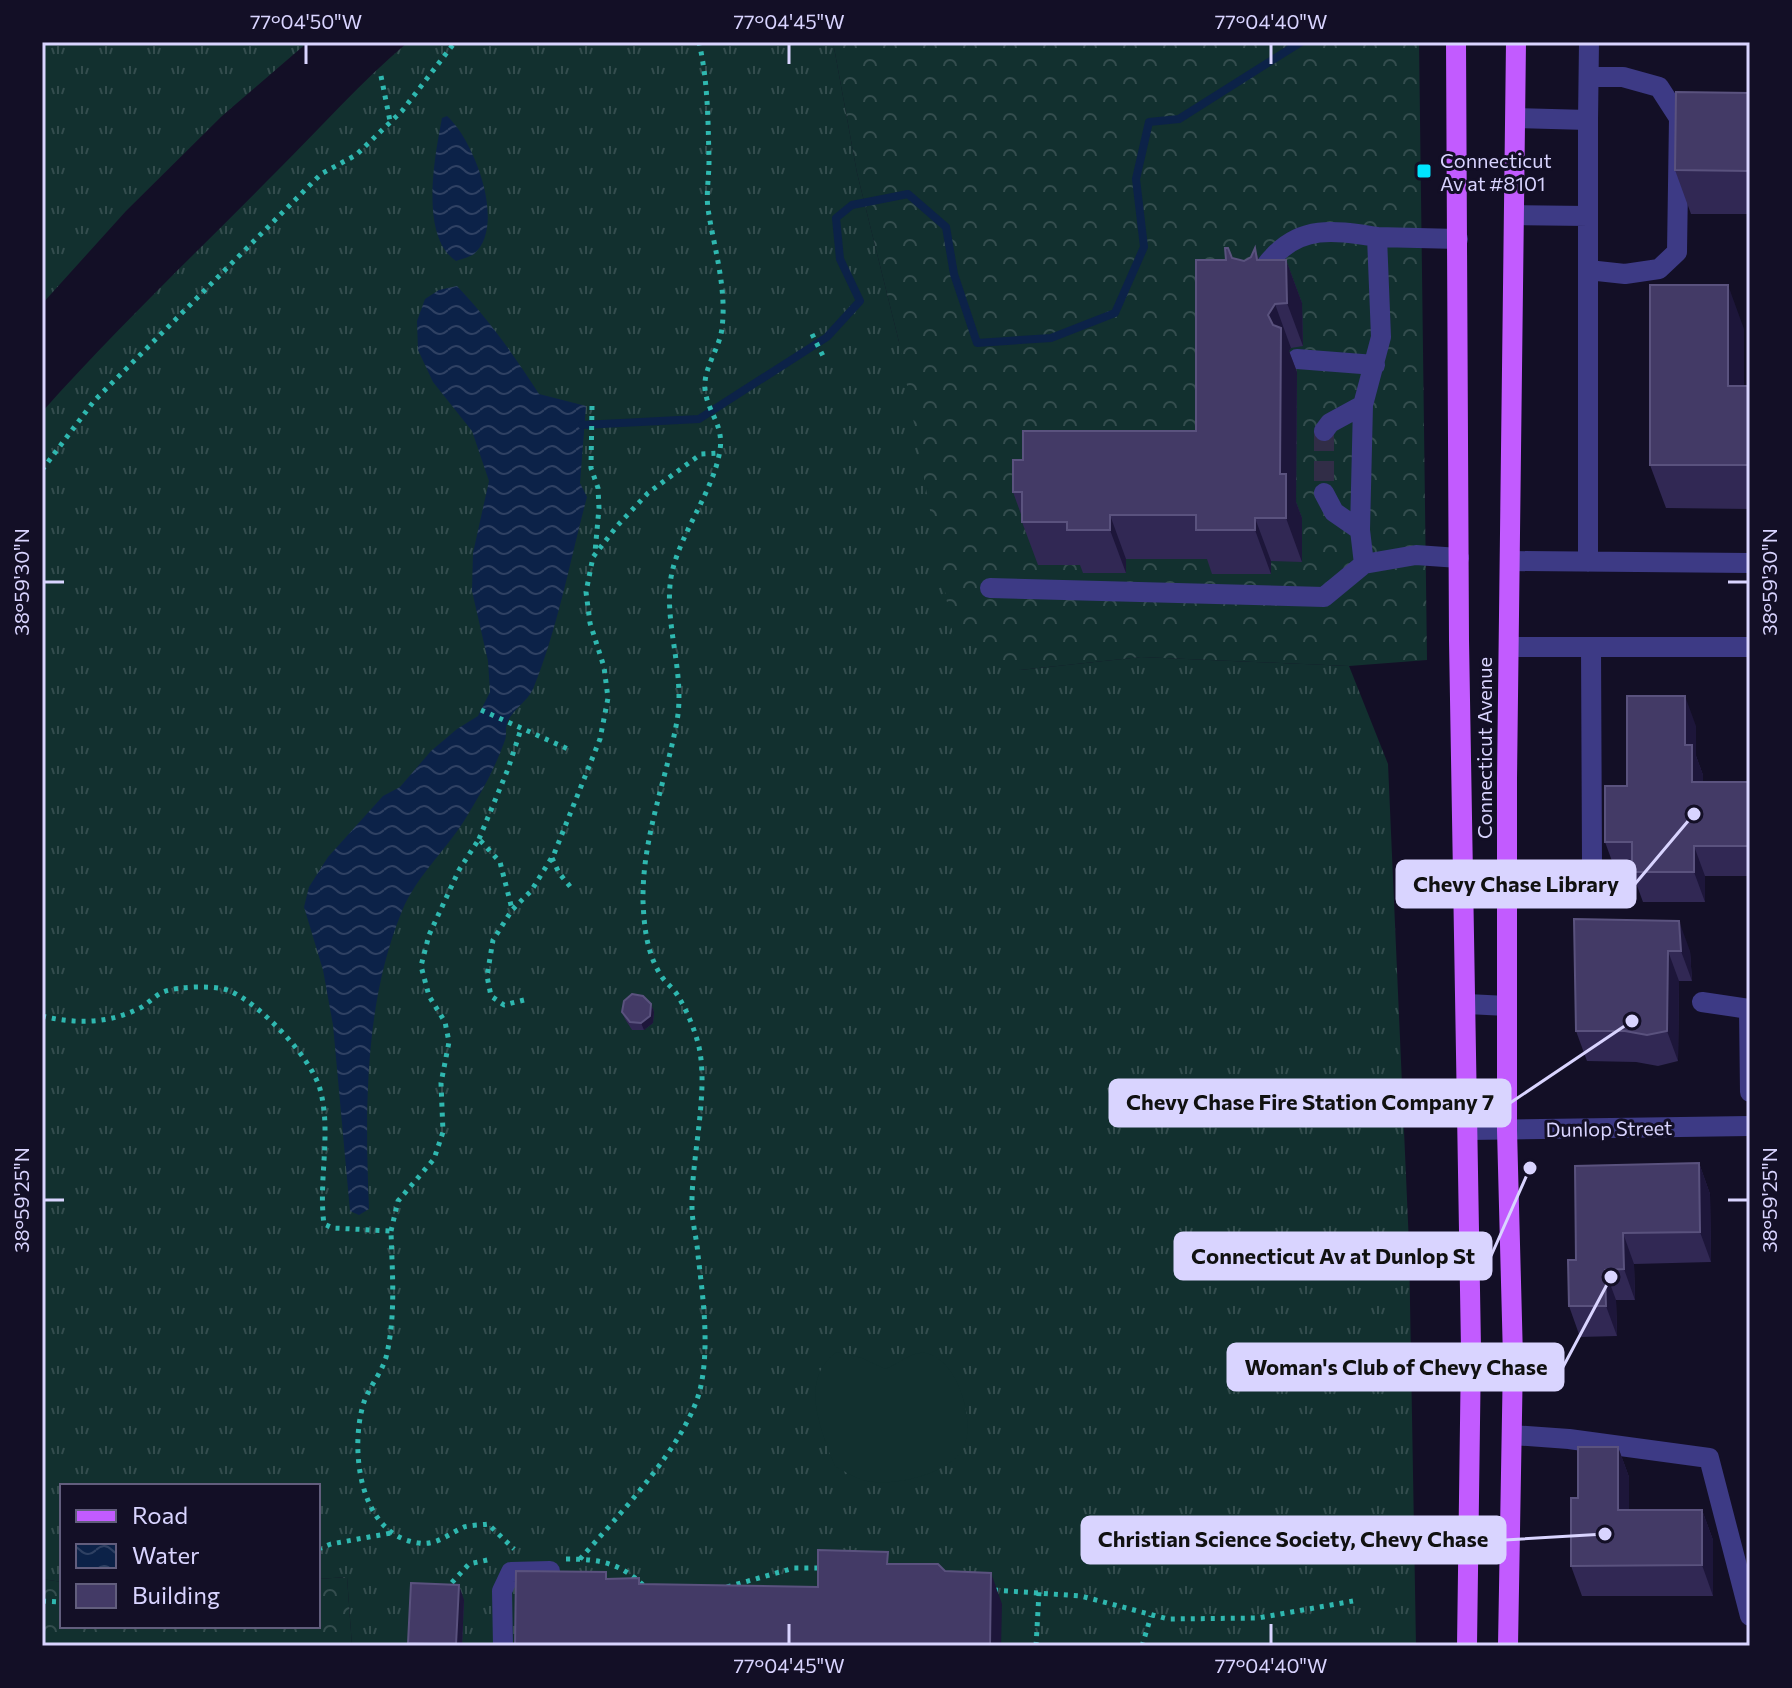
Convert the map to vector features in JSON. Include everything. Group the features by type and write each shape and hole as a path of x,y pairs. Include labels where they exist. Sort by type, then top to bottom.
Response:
{"main road":[{"name":"Connecticut Avenue","path":"1456,42 1459,558 1471,1349 1467,1646"},
{"name":"Connecticut Avenue","path":"1508,1646 1513,1358 1507,1130 1507,883 1516,42"}],"street":[{"path":"1588,562 1589,42"},
{"path":"1588,270 1625,274 1659,269 1677,252 1679,118 1659,87 1623,77 1589,77"},
{"path":"1516,118 1588,120"},
{"path":"1514,215 1588,216"},
{"path":"1257,292 1259,278 1267,264 1288,240 1312,233 1458,239"},
{"path":"1364,564 1360,530 1363,405 1381,337 1377,237"},
{"path":"1297,359 1375,365"},
{"path":"1324,431 1330,423 1363,405"},
{"path":"1324,493 1334,512 1360,530"},
{"path":"990,588 1324,597 1364,564 1416,555 1459,558"},
{"path":"1510,561 1750,563"},
{"path":"1509,647 1750,647"},
{"path":"1507,883 1566,883 1581,878 1592,863 1591,647"},
{"path":"1702,1002 1749,1009 1750,1092"},
{"path":"1467,1004 1507,1006"},
{"name":"Dunlop Street","path":"1468,1130 1750,1126"},
{"path":"1512,1435 1569,1439 1709,1458 1750,1616"},
{"path":"503,1646 502,1591 511,1572 558,1565"}],"path":[{"path":"42,470 94,401 321,174 356,155 402,111 455,42"},
{"path":"580,1559 651,1477 689,1415 701,1379 704,1314 692,1208 700,1094 699,1050 676,993 662,977 652,957 646,939 643,900 651,819 678,716 679,673 670,584 684,538 706,493 720,453 721,431 705,390 709,366 722,330 722,298 708,206 708,87 699,42"},
{"path":"381,76 390,122"},
{"path":"812,334 825,360"},
{"path":"524,1000 504,1005 491,996 487,976 493,940 512,910 531,891 552,857 600,739 608,698 586,592 595,552 599,508 598,488 591,468 592,406"},
{"path":"595,552 648,493 701,454 720,453"},
{"path":"481,710 568,749"},
{"path":"391,1533 370,1506 358,1463 359,1430 364,1402 387,1357 392,1321 391,1231 398,1201 434,1159 443,1132 441,1083 449,1042 445,1022 429,996 421,966 429,935 459,870 479,839 521,729"},
{"path":"479,839 500,862 512,910"},
{"path":"552,857 559,873 573,890"},
{"path":"42,1016 99,1022 137,1009 164,992 208,986 230,991 270,1019 305,1059 320,1089 324,1129 324,1224 333,1228 391,1231"},
{"path":"320,1548 391,1533 421,1544 448,1537 465,1527 488,1524 522,1559"},
{"path":"444,1590 469,1564 507,1559"},
{"path":"558,1565 580,1559 596,1559 630,1572 647,1588"},
{"path":"722,1589 794,1568 825,1568"},
{"path":"991,1590 1081,1596 1168,1619 1258,1618 1353,1601"},
{"path":"1036,1646 1039,1592"},
{"path":"1142,1646 1151,1616"}],"green space":[{"path":"42,42 308,42 222,116 126,211 42,304"},
{"path":"408,42 833,42 857,173 899,342 1020,670 1141,657 1349,666 1388,764 1409,1245 1416,1646 352,1646 347,1577 320,1579 320,1484 60,1484 60,1582 42,1579 42,412 99,350"},
{"path":"833,42 1419,42 1427,660 1349,666 1141,657 1020,670 953,635 899,342 857,173"},
{"path":"837,1352 862,1358 885,1369 920,1353 936,1357 955,1378 965,1407 967,1435 957,1457 933,1472 888,1482 863,1480 835,1466 819,1421 816,1390 818,1376 825,1363"},
{"path":"347,1577 352,1646 42,1646 42,1579 60,1582 60,1628 320,1628 320,1579"}],"water":[{"path":"447,116 476,163 487,204 488,224 483,241 474,254 456,261 444,249 433,215 436,152 442,118"},
{"path":"457,286 501,338 539,394 586,406 580,483 587,497 557,618 533,689 509,718 497,761 470,811 408,899 390,946 380,983 370,1058 367,1134 369,1209 359,1215 350,1211 333,1025 323,970 304,907 309,887 328,857 383,796 400,787 431,751 478,716 490,692 488,661 472,591 473,553 489,481 472,431 433,382 418,350 417,321 425,299 439,290"}],"building":[{"path":"1676,92 1750,93 1750,171 1675,170"},
{"path":"1225,248 1228,248 1232,258 1244,261 1251,257 1255,248 1257,260 1286,260 1287,303 1275,304 1268,315 1273,325 1281,328 1280,474 1286,474 1286,518 1255,518 1255,530 1196,530 1196,515 1110,515 1110,530 1067,530 1067,522 1022,522 1022,492 1013,492 1013,460 1023,460 1023,431 1196,431 1196,260 1226,260"},
{"path":"1650,285 1728,285 1728,386 1750,386 1750,465 1650,465"},
{"path":"1627,696 1685,696 1685,745 1692,745 1692,782 1750,782 1750,846 1694,846 1694,872 1632,872 1632,842 1605,842 1605,786 1627,786"},
{"path":"1574,919 1679,921 1681,951 1668,951 1667,1031 1647,1035 1625,1031 1576,1031"},
{"path":"632,994 643,996 651,1004 650,1016 641,1023 630,1022 622,1012 624,1001"},
{"path":"1699,1163 1700,1232 1623,1233 1624,1269 1605,1270 1606,1306 1569,1306 1568,1260 1576,1260 1575,1166"},
{"path":"1578,1447 1618,1447 1618,1510 1702,1510 1702,1565 1571,1566 1571,1498 1578,1498"},
{"path":"818,1550 888,1552 887,1564 938,1564 945,1571 991,1573 990,1646 515,1646 516,1571 606,1572 606,1579 639,1578 639,1584 818,1587"},
{"path":"411,1583 459,1585 456,1645 408,1643"}],"waterway":[{"path":"582,425 699,419 827,337 860,301 840,259 836,218 852,205 908,194 946,227 954,274 977,343 1051,338 1115,313 1144,247 1136,179 1149,122 1179,119 1301,42"}],"tunnel":[{"path":"1324,431 1324,493"}],"place":[{"name":"Connecticut Av at #8101","path":"1424,171"},
{"name":"Chevy Chase Library","path":"1694,814"},
{"name":"Chevy Chase Fire Station Company 7","path":"1632,1021"},
{"name":"Connecticut Av at Dunlop St","path":"1530,1168"},
{"name":"Woman's Club of Chevy Chase","path":"1611,1277"},
{"name":"Christian Science Society, Chevy Chase","path":"1605,1534"}]}
